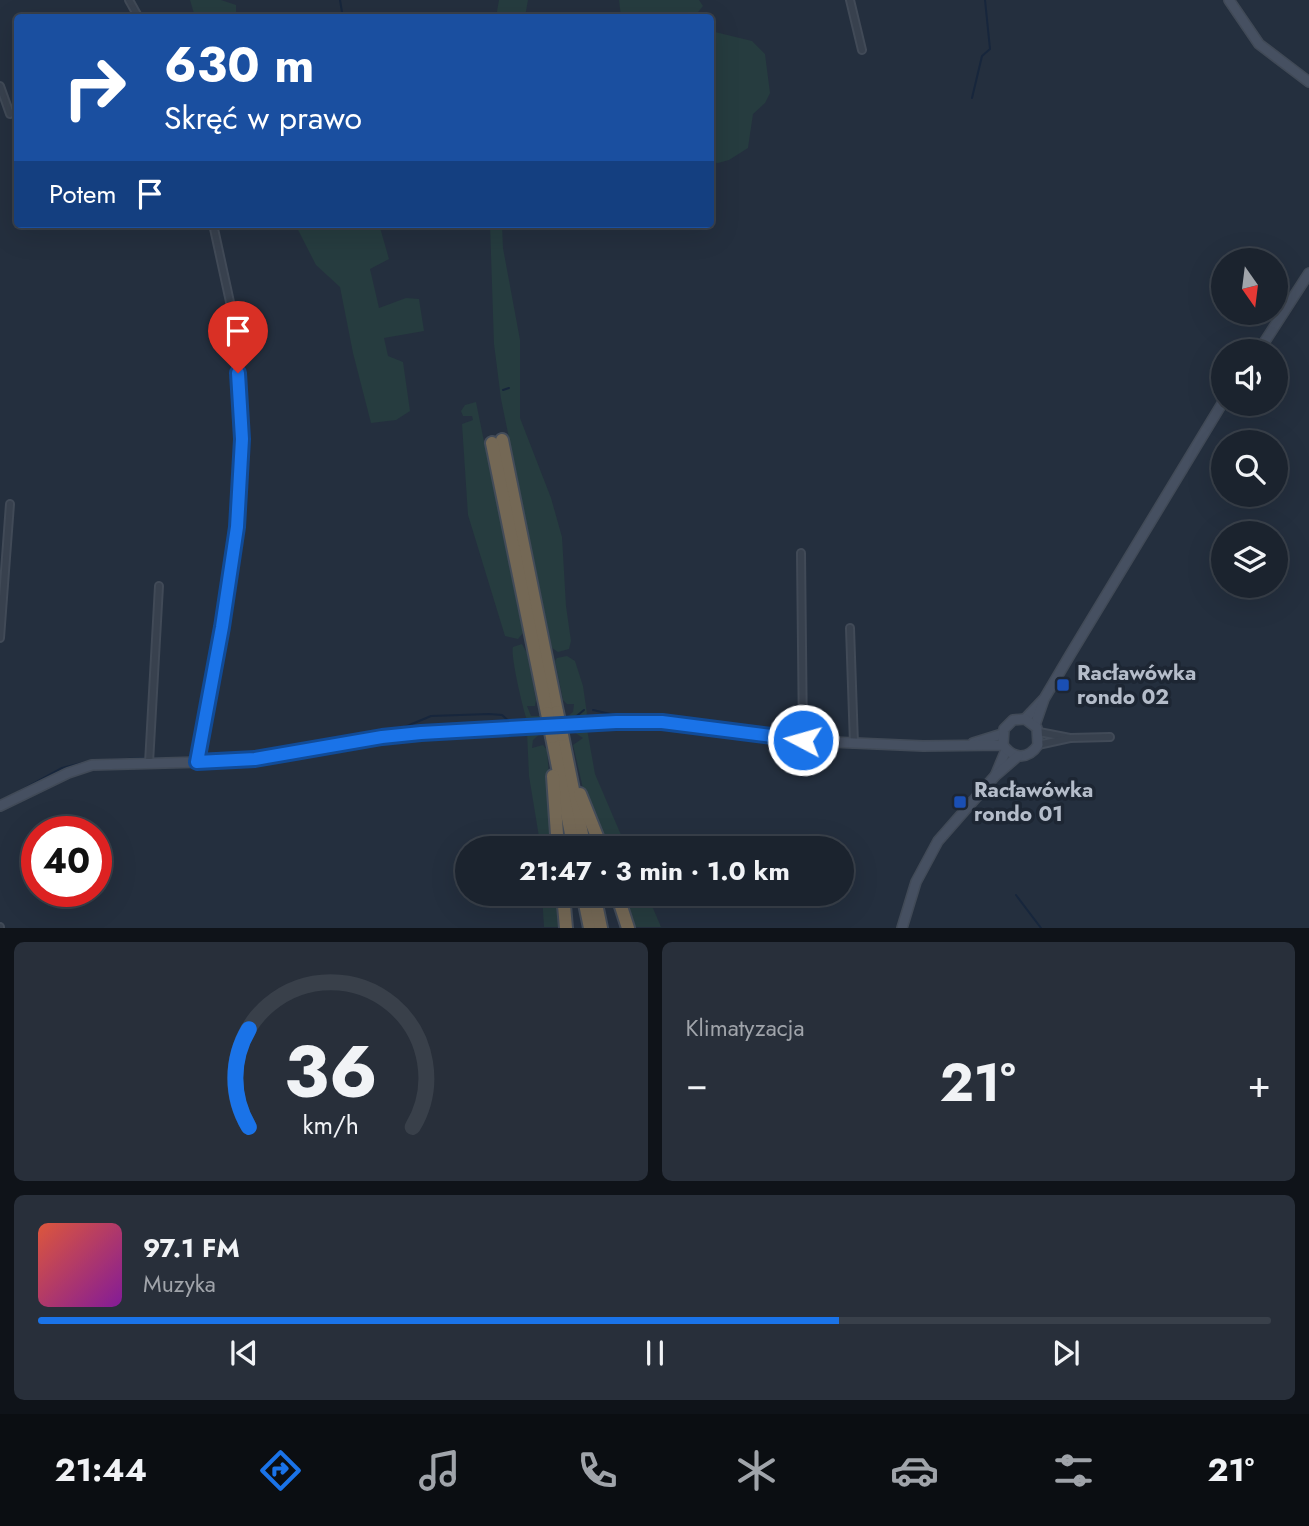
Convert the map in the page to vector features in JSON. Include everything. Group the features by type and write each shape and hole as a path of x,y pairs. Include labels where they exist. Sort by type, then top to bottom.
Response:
{"highway":[{"path":"497,442 557,736 572,836"},
{"path":"557,736 597,836"},
{"path":"557,736 558,836"},
{"path":"567,761 582,836"},
{"path":"564,906 566,928"},
{"path":"585,906 590,928"},
{"path":"596,906 601,928"},
{"path":"621,906 628,928"}],"street":[{"path":"850,0 862,50"},
{"path":"1229,0 1259,44 1309,82"},
{"path":"0,86 10,114"},
{"path":"197,762 237,527 242,439 230,302 214,228"},
{"path":"1266,339 1309,273"},
{"path":"971,744 1002,734 1013,720 1025,719 1044,699 1214,416"},
{"path":"0,638 10,504"},
{"path":"801,553 803,740"},
{"path":"149,763 159,586"},
{"path":"850,628 854,744"},
{"path":"1038,745 1037,729 1044,699"},
{"path":"1025,719 1037,729 1070,738"},
{"path":"0,806 77,769 99,764 255,759 410,734 616,722 662,722 854,744 971,744 1005,747 1018,756"},
{"path":"995,776 1005,747 1002,734"},
{"path":"902,928 916,882 930,853 995,776 1018,756 1031,753 1038,745 1070,738 1110,737"}],"green space":[{"path":"190,0 221,0 236,5 236,14 194,14"},
{"path":"499,0 528,0 526,14 497,14"},
{"path":"619,0 699,0 703,6 696,14 621,14"},
{"path":"714,32 752,41 765,54 770,93 765,103 753,114 748,148 729,160 714,162"},
{"path":"297,228 380,228 389,259 370,269 379,308 406,298 419,299 424,331 384,338 388,356 403,362 410,411 396,420 371,423 340,287 316,265"},
{"path":"490,228 502,228 503,248 520,340 520,418 551,498 562,537 571,641 569,649 558,652 552,648 501,399 494,344"},
{"path":"476,402 523,633 518,639 505,636 468,515 462,424 473,420 472,416 463,416 461,411 465,405"},
{"path":"522,644 527,653 536,700 535,706 527,706 531,716 539,716 540,724 529,724 518,687 513,647"},
{"path":"567,656 575,661 583,686 587,714 582,721 569,722 568,716 573,712 574,704 567,704 563,700 555,661"},
{"path":"587,729 595,774 621,836 598,836 587,806 573,745 583,738 571,730"},
{"path":"527,732 542,732 533,740 532,748 543,745 547,750 554,836 539,836 529,776"},
{"path":"543,906 561,906 564,927 544,927"},
{"path":"624,906 652,906 661,927 631,927"}],"waterway":[{"path":"340,0 342,14"},
{"path":"972,98 982,56 990,49 985,0"},
{"path":"503,390 509,388"},
{"path":"564,719 573,719 584,710"},
{"path":"593,710 619,716 657,716"},
{"path":"361,736 400,729 431,716 502,715 511,723 518,723"},
{"path":"664,717 688,720"},
{"path":"527,722 544,721"},
{"path":"697,722 735,727"},
{"path":"319,743 335,740"},
{"path":"235,757 267,752"},
{"path":"92,761 144,758"},
{"path":"152,758 191,758"},
{"path":"20,791 62,768 86,762"},
{"path":"0,801 15,794"},
{"path":"1016,895 1041,928"}],"place":[{"name":"Racławówka rondo 02","path":"1063,685"},
{"name":"Racławówka rondo 01","path":"960,802"}],"route":[{"path":"238,373 242,439 237,527 197,762 255,759 421,733 616,722 662,722 803,740"}]}
